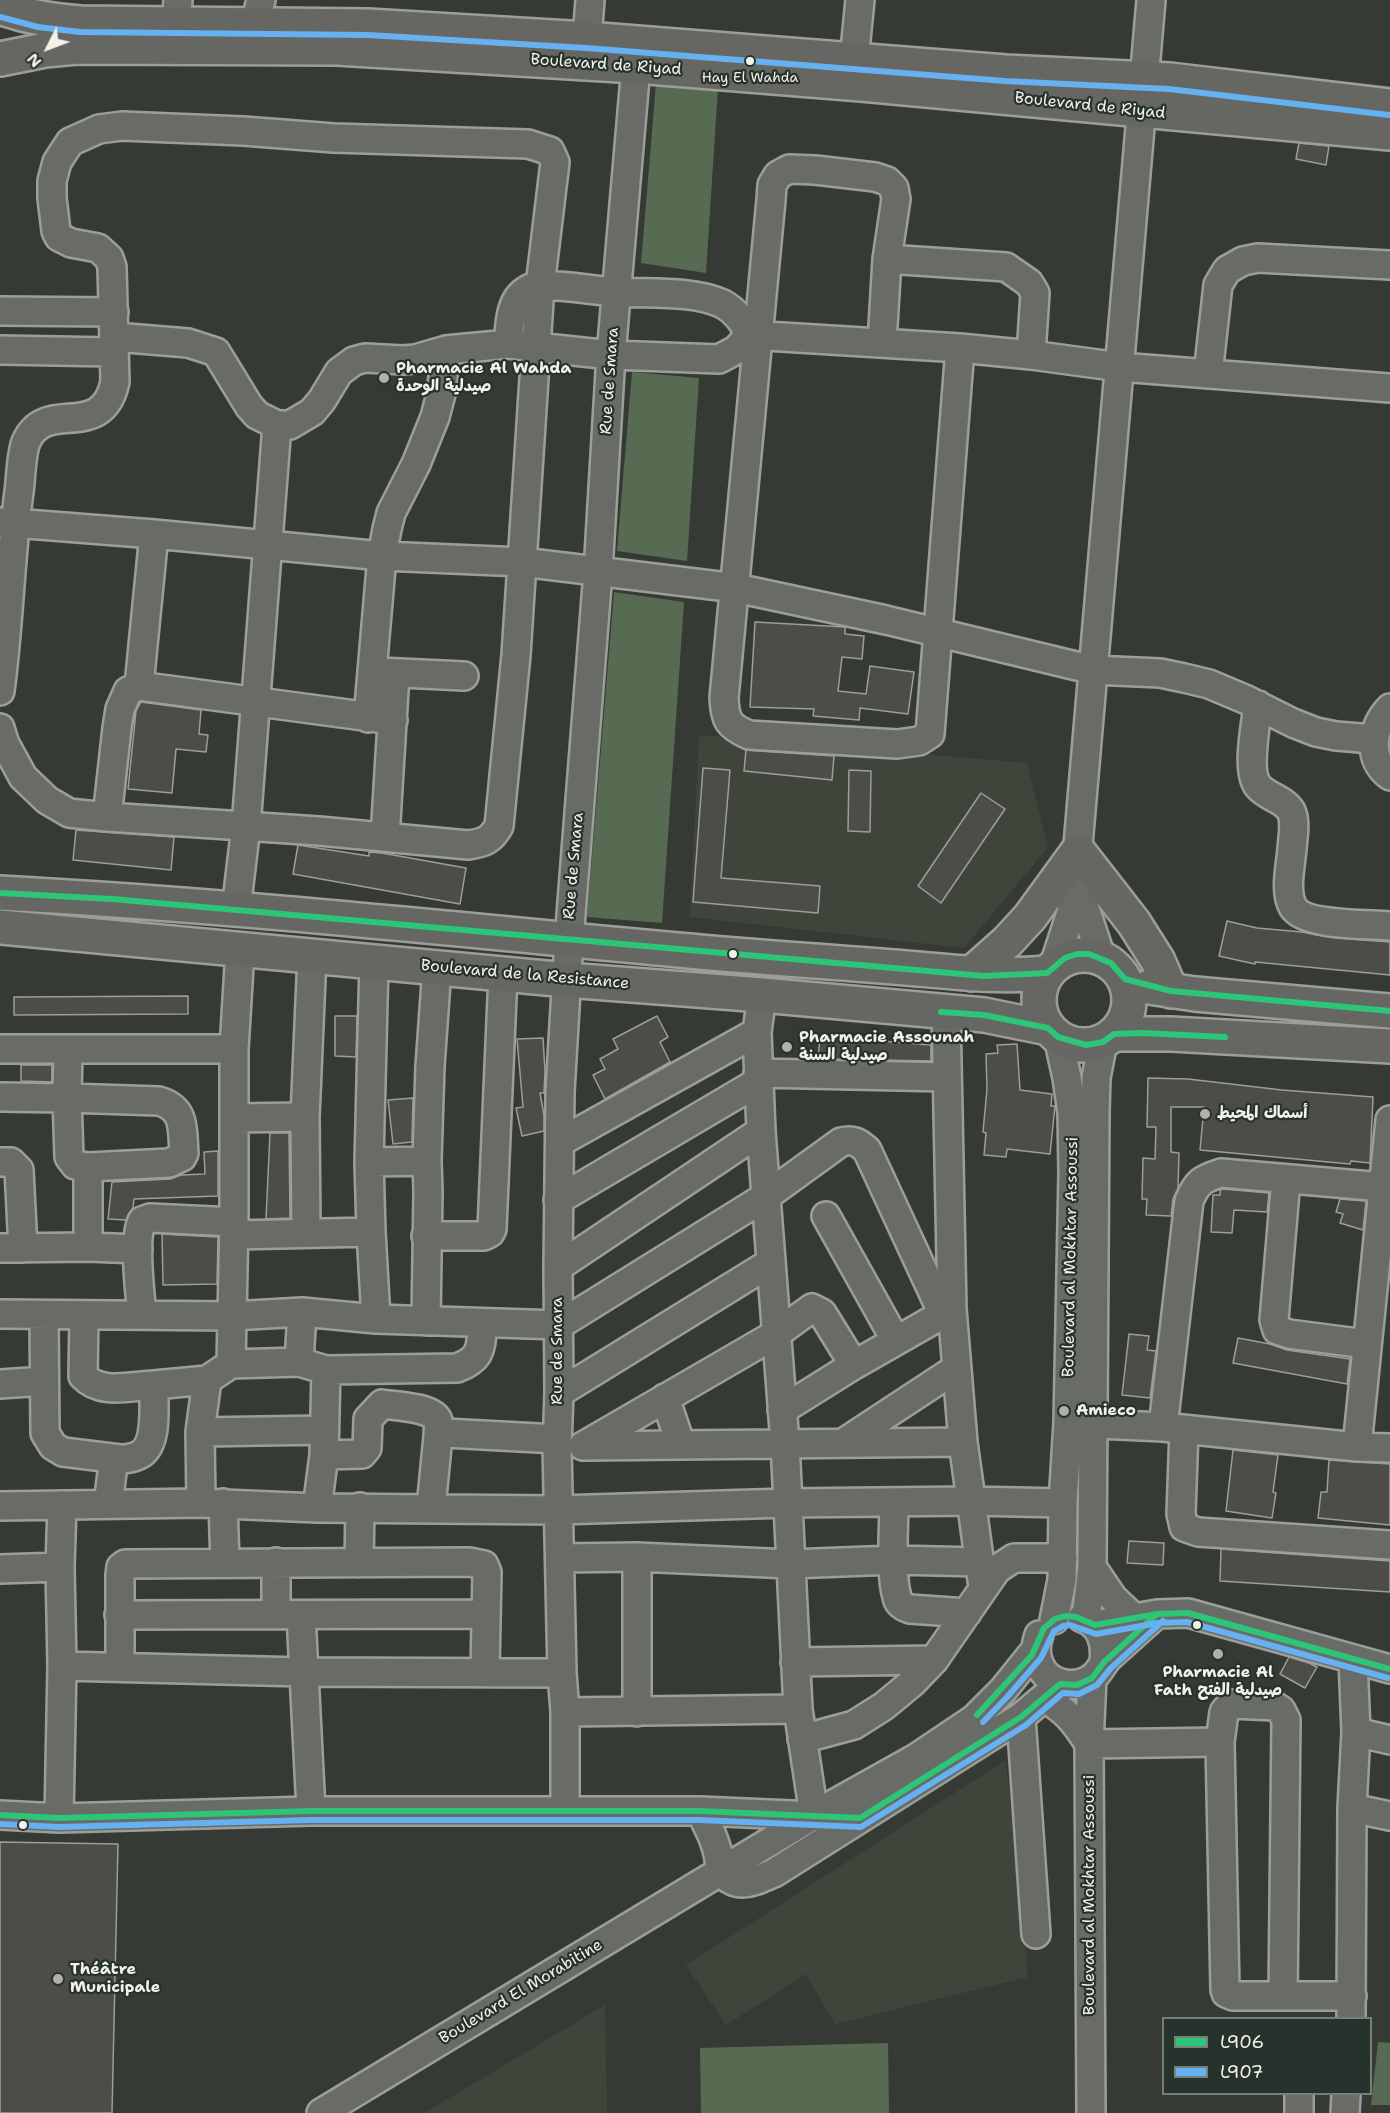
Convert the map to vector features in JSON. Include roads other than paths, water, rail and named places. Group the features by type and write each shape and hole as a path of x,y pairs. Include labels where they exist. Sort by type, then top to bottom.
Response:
{"main road":[{"name":"Boulevard de Riyad","path":"0,7 19,14 49,20 81,23 177,12 258,12 368,26 587,39 1006,72 1170,80 1390,105"},
{"name":"Boulevard de Riyad","path":"0,59 45,50 77,47 337,48 636,66 861,84 1390,133"},
{"path":"971,974 1007,942 1076,866 1134,923 1158,961 1171,991"},
{"path":"0,893 236,909 971,974 1015,976 1050,969"},
{"name":"Boulevard de la Resistance","path":"0,927 567,980 984,1015 1053,1033"},
{"path":"1390,1011 1148,987 1089,954 1077,954 1065,958 1050,969 1040,986 1038,1001 1041,1015 1053,1033 1086,1046 1109,1038 1171,1034 1390,1046"},
{"path":"1109,1038 1124,1023 1129,1008 1130,993 1113,968"}],"street":[{"path":"587,39 590,0"},
{"path":"854,60 860,0"},
{"path":"1050,969 1071,913 1076,866 1151,0"},
{"name":"Rue de Smara","path":"565,1811 565,1712 562,1673 557,1444 560,1092 569,940 598,572 611,355 636,66"},
{"path":"0,691 7,523 25,444 34,430 46,421 57,418 83,418 96,413 113,392 115,382 112,267 109,258 98,248 70,243 59,237 56,231 52,181 57,162 70,142 99,129 123,126 243,131 334,138 528,144 550,151 555,162 540,286 516,655 499,826 492,838 468,845 69,813 47,800 23,777 0,728"},
{"path":"882,343 887,259 896,199 894,188 887,181 874,177 798,169 789,169 778,175 772,185 754,335 736,588 724,698 725,713 730,725 749,735 897,744 919,741 930,734 960,348"},
{"path":"1208,374 1218,285 1227,270 1243,261 1258,258 1390,265"},
{"path":"887,259 1006,267 1029,283 1035,293 1031,355"},
{"path":"508,344 511,321 518,298 527,289 540,286 678,295 709,300 723,304 735,313 754,335"},
{"path":"0,310 114,334 188,343 216,352 249,406 257,415 277,425 290,424 312,412 339,372 354,361 365,358 416,359 446,350 508,344 611,355 719,359 736,350 754,335 960,348 1120,367 1390,388"},
{"path":"0,350 114,334"},
{"path":"385,837 381,719 383,673 378,619 382,556 391,513 416,464 435,417 441,394 446,350"},
{"path":"236,909 246,826 277,425"},
{"path":"7,523 154,534 382,556 522,562 736,588 1093,670 1160,673 1184,678 1209,684 1316,732 1373,739"},
{"path":"139,686 154,534"},
{"path":"383,673 464,676"},
{"path":"107,817 120,709 128,691 139,686 381,719"},
{"path":"1258,705 1252,771 1258,786 1292,812 1294,827 1289,888 1294,908 1301,915 1314,919 1390,926"},
{"path":"1390,708 1379,720 1373,739 1375,755 1390,776"},
{"path":"1076,866 1113,968"},
{"path":"231,1364 234,1049 240,950"},
{"path":"306,1233 305,1117 312,956"},
{"path":"374,962 369,1162 376,1318"},
{"path":"426,1321 428,1192 426,1161 437,968"},
{"path":"426,1236 484,1236 492,1229 503,974"},
{"path":"762,995 757,1032 765,1197 785,1443 798,1709 814,1815"},
{"path":"802,1739 854,1725 884,1706 913,1682 934,1660 966,1613 982,1575 963,1442 957,1368 947,1312 946,1013"},
{"path":"560,1142 757,1032"},
{"name":"Boulevard al Mokhtar Assoussi","path":"1053,1033 1067,1078 1072,1113 1081,1423 1092,1567 1090,1622"},
{"name":"Boulevard al Mokhtar Assoussi","path":"1054,1620 1062,1580 1064,1503 1081,1423 1096,1078 1109,1038"},
{"path":"0,1049 234,1049"},
{"path":"0,1097 67,1098 159,1101 169,1104 177,1109 180,1116 184,1153 178,1160 169,1163 88,1167 75,1165 69,1157 67,1098 68,1050"},
{"path":"558,1200 758,1077 947,1077"},
{"path":"234,1118 305,1117"},
{"path":"558,1267 761,1131"},
{"path":"1357,1447 1366,1344 1383,1247 1383,1187 1389,1134"},
{"path":"0,1314 232,1316 302,1312 426,1321 559,1325 765,1197 841,1142 850,1140 859,1142 867,1150 947,1312"},
{"path":"369,1162 426,1161"},
{"path":"0,1162 11,1162 19,1170 11,1248 138,1249"},
{"path":"88,1167 88,1247"},
{"path":"1383,1187 1221,1173 1203,1179 1195,1188 1189,1201 1174,1428 1184,1527 1198,1532 1390,1545"},
{"path":"1286,1179 1274,1320 1277,1330 1289,1335 1366,1344"},
{"path":"826,1216 896,1341"},
{"path":"142,1315 138,1249 140,1224 145,1219 306,1233 371,1232"},
{"path":"559,1393 770,1263"},
{"path":"583,1446 776,1334 812,1308 818,1310 826,1319 854,1365"},
{"path":"299,1362 302,1312"},
{"path":"782,1410 854,1365 947,1312"},
{"path":"44,1315 45,1433 53,1446 63,1452 120,1458 138,1456 150,1445 153,1434 154,1385"},
{"path":"84,1315 83,1376 92,1384 102,1388 207,1380 231,1364 299,1362 326,1370 457,1368 476,1358 480,1350 483,1323"},
{"path":"843,1443 957,1368"},
{"path":"317,1508 324,1442 326,1370"},
{"path":"207,1380 200,1432 225,1563"},
{"path":"0,1384 44,1381"},
{"path":"665,1398 681,1445"},
{"path":"200,1432 324,1442 362,1454 367,1448 368,1419 382,1404 425,1410 435,1415 439,1422 431,1508"},
{"path":"1081,1423 1174,1428 1357,1447 1390,1448"},
{"path":"438,1436 445,1433 583,1446 963,1442"},
{"path":"108,1504 113,1465 120,1458"},
{"path":"0,1506 212,1503 317,1508 559,1510 787,1503 971,1501 1064,1503"},
{"path":"894,1502 897,1599 903,1607 910,1609 966,1613"},
{"path":"59,1818 62,1505"},
{"path":"359,1563 360,1507"},
{"path":"560,1558 637,1557 790,1563 894,1560 982,1575 1014,1558 1063,1558"},
{"path":"637,1557 637,1712"},
{"path":"276,1562 303,1672 311,1811"},
{"path":"120,1666 120,1570 125,1564 478,1563 484,1565 487,1572 485,1671"},
{"path":"0,1569 60,1567"},
{"path":"1092,1567 1113,1598 1146,1616"},
{"path":"1220,1742 1089,1743 1069,1714 1059,1706 1047,1676 1039,1664 1036,1650 1040,1635 1054,1620 1070,1616 1090,1622 1188,1613 1390,1669"},
{"path":"119,1615 486,1614"},
{"path":"700,1811 712,1834 720,1871 728,1880 738,1884 756,1881 774,1873 1021,1717 1052,1691 1077,1685 1098,1670 1146,1616"},
{"path":"1090,1622 1102,1636 1105,1649 1098,1670"},
{"name":"Boulevard El Morabitine","path":"321,2113 720,1871 916,1758 974,1719 1003,1690 1036,1650"},
{"path":"795,1662 934,1660"},
{"path":"1294,2004 1287,1726 1284,1714 1275,1706 1231,1704 1224,1712 1220,1742 1226,1993 1233,1996 1294,2004 1352,2007 1352,1808 1356,1732 1353,1660"},
{"path":"62,1666 303,1672 562,1673"},
{"name":"Boulevard al Mokhtar Assoussi","path":"1091,2113 1089,1743 1098,1670"},
{"path":"565,1712 798,1709"},
{"path":"1021,1717 1036,1934"},
{"path":"1356,1732 1390,1740"},
{"path":"1352,1808 1390,1816"},
{"path":"0,1815 59,1818 311,1811 700,1811 860,1818"},
{"path":"1299,2095 1299,2113"},
{"path":"1345,2113 1346,2095"}],"place":[{"name":"Hay El Wahda","path":"750,61"},
{"name":"Pharmacie Al Wahda صيدلية الوحدة","path":"384,378"},
{"name":"Pharmacie Assounah صيدلية السنة","path":"787,1047"},
{"name":"أسماك المحيط","path":"1205,1114"},
{"name":"Amieco","path":"1064,1411"},
{"name":"Pharmacie Al Fath صيدلية الفتح","path":"1218,1654"},
{"name":"Théâtre Municipale","path":"58,1979"}]}
